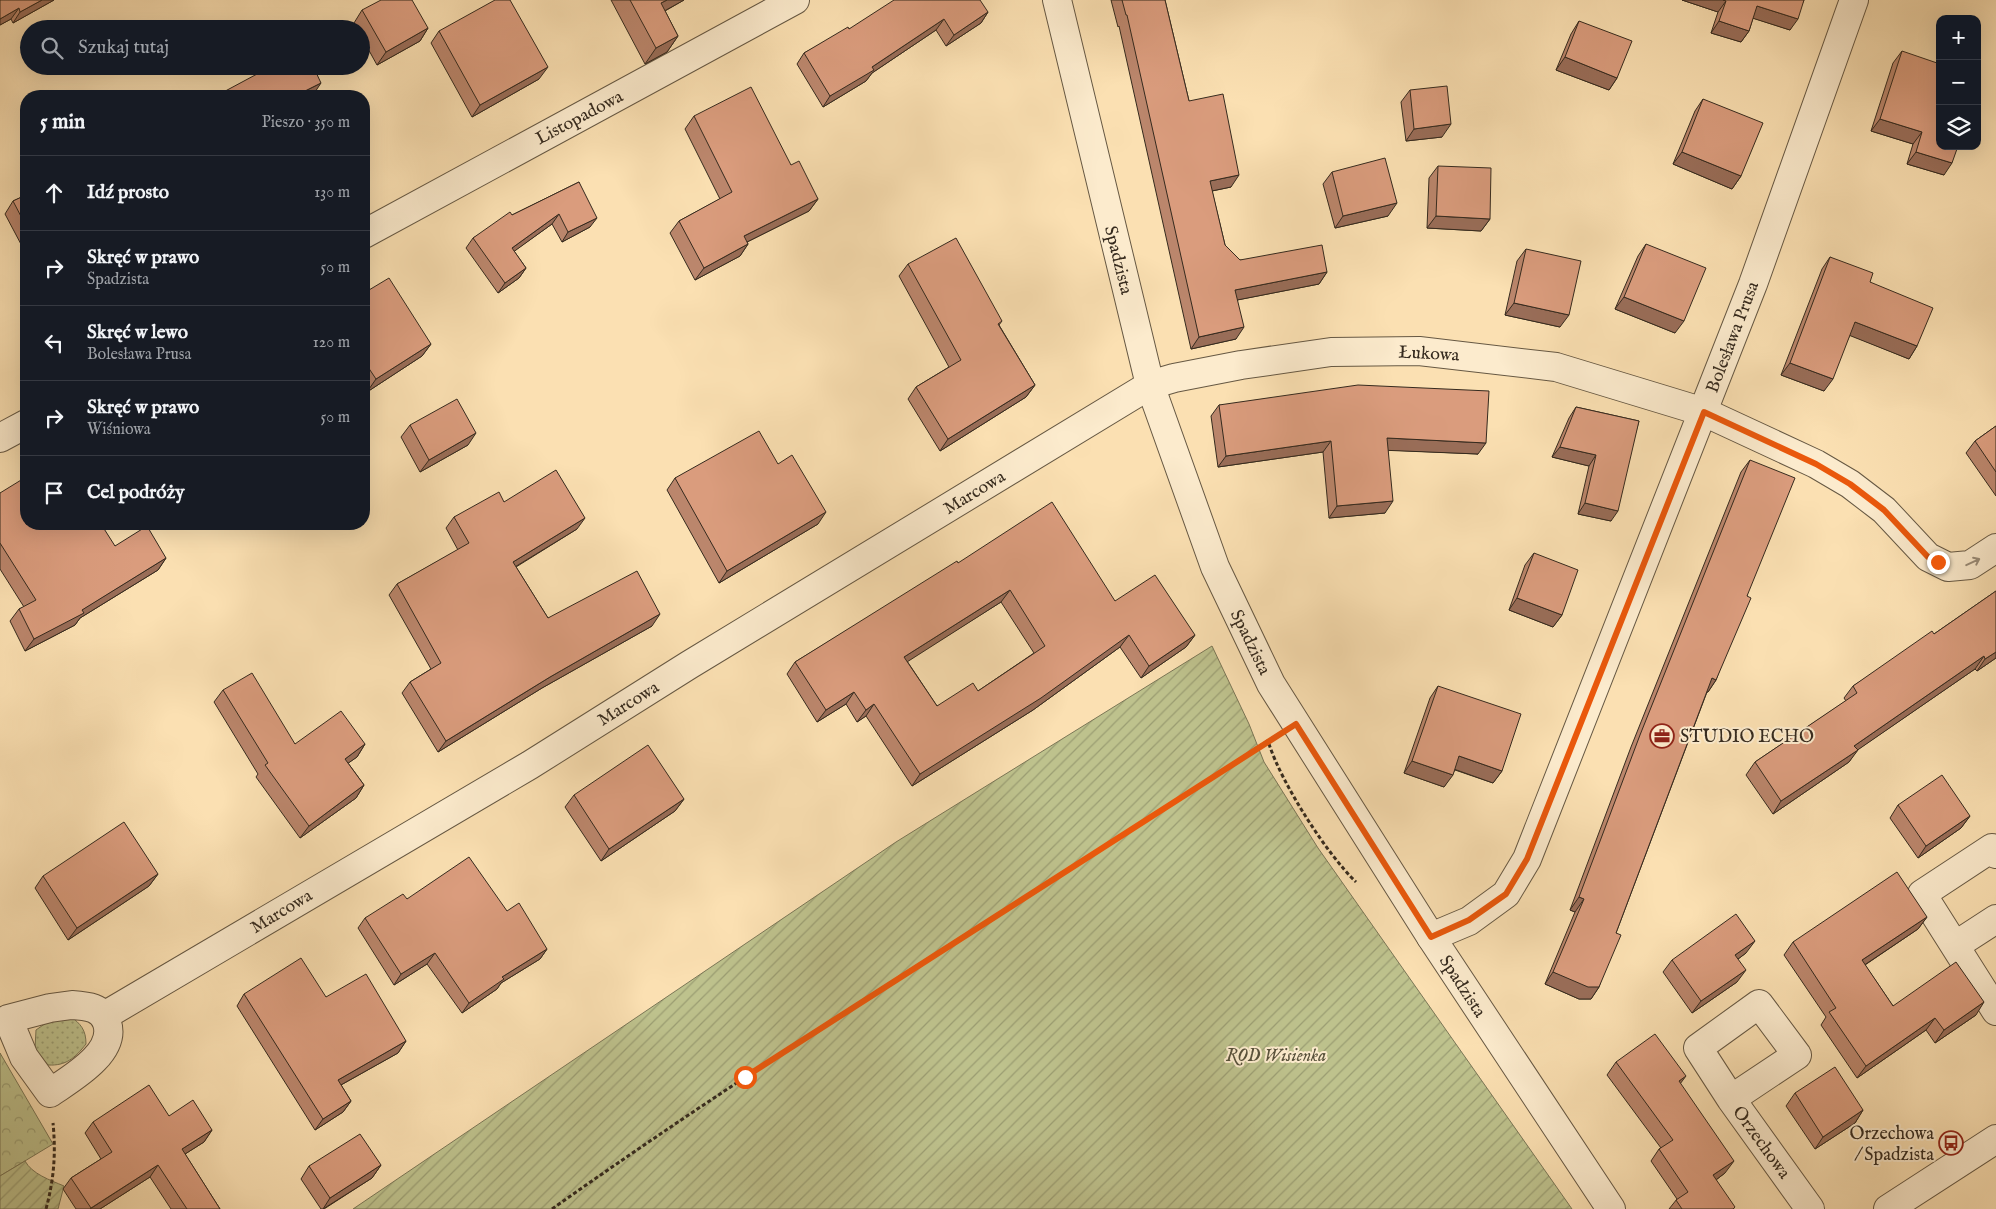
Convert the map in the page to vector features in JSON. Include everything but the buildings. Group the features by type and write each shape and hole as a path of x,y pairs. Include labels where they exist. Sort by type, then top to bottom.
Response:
{"street":[{"name":"Listopadowa","path":"370,231 795,0"},
{"name":"Spadzista","path":"1057,0 1150,386 1215,567 1271,684 1431,937 1611,1209"},
{"name":"Bolesława Prusa","path":"1431,937 1469,920 1506,894 1527,859 1760,266 1854,0"},
{"name":"Łukowa","path":"1150,386 1174,378 1232,367 1331,352 1419,351 1556,368 1704,412 1816,464 1850,484 1884,510 1928,557 1948,567 1970,565 1996,548"},
{"name":"Marcowa","path":"104,1016 530,764 689,665 1150,386"},
{"path":"0,438 20,427"},
{"path":"1996,854 1992,848 1922,894 1996,1011"},
{"path":"1956,946 1996,919"},
{"path":"72,1005 94,1008 104,1016 108,1027 108,1041 97,1058 50,1093 24,1057 8,1019 50,1008 72,1005"},
{"name":"Orzechowa","path":"1731,1098 1810,1209"},
{"path":"1888,1209 1996,1139"}],"path":[{"path":"552,1209 651,1139 863,1000 1296,724"},
{"path":"46,1209 54,1182 56,1157 50,1093"}],"green space":[{"name":"ROD Wisienka","path":"1212,646 1249,724 1264,762 1318,848 1572,1209 353,1209 896,842"},
{"path":"70,1016 82,1028 86,1044 70,1060 60,1064 48,1065 35,1049 36,1030 46,1023"},
{"path":"0,1053 53,1144 0,1176"},
{"path":"25,1161 32,1170 64,1186 58,1209 0,1209 0,1176"}],"place":[{"name":"STUDIO ECHO","path":"1662,736"},
{"name":"Orzechowa / Spadzista","path":"1951,1143"}],"route":[{"path":"745,1077 1296,724 1431,937 1469,920 1506,894 1527,859 1704,412 1816,464 1850,484 1884,510 1928,557 1938,562"}]}
